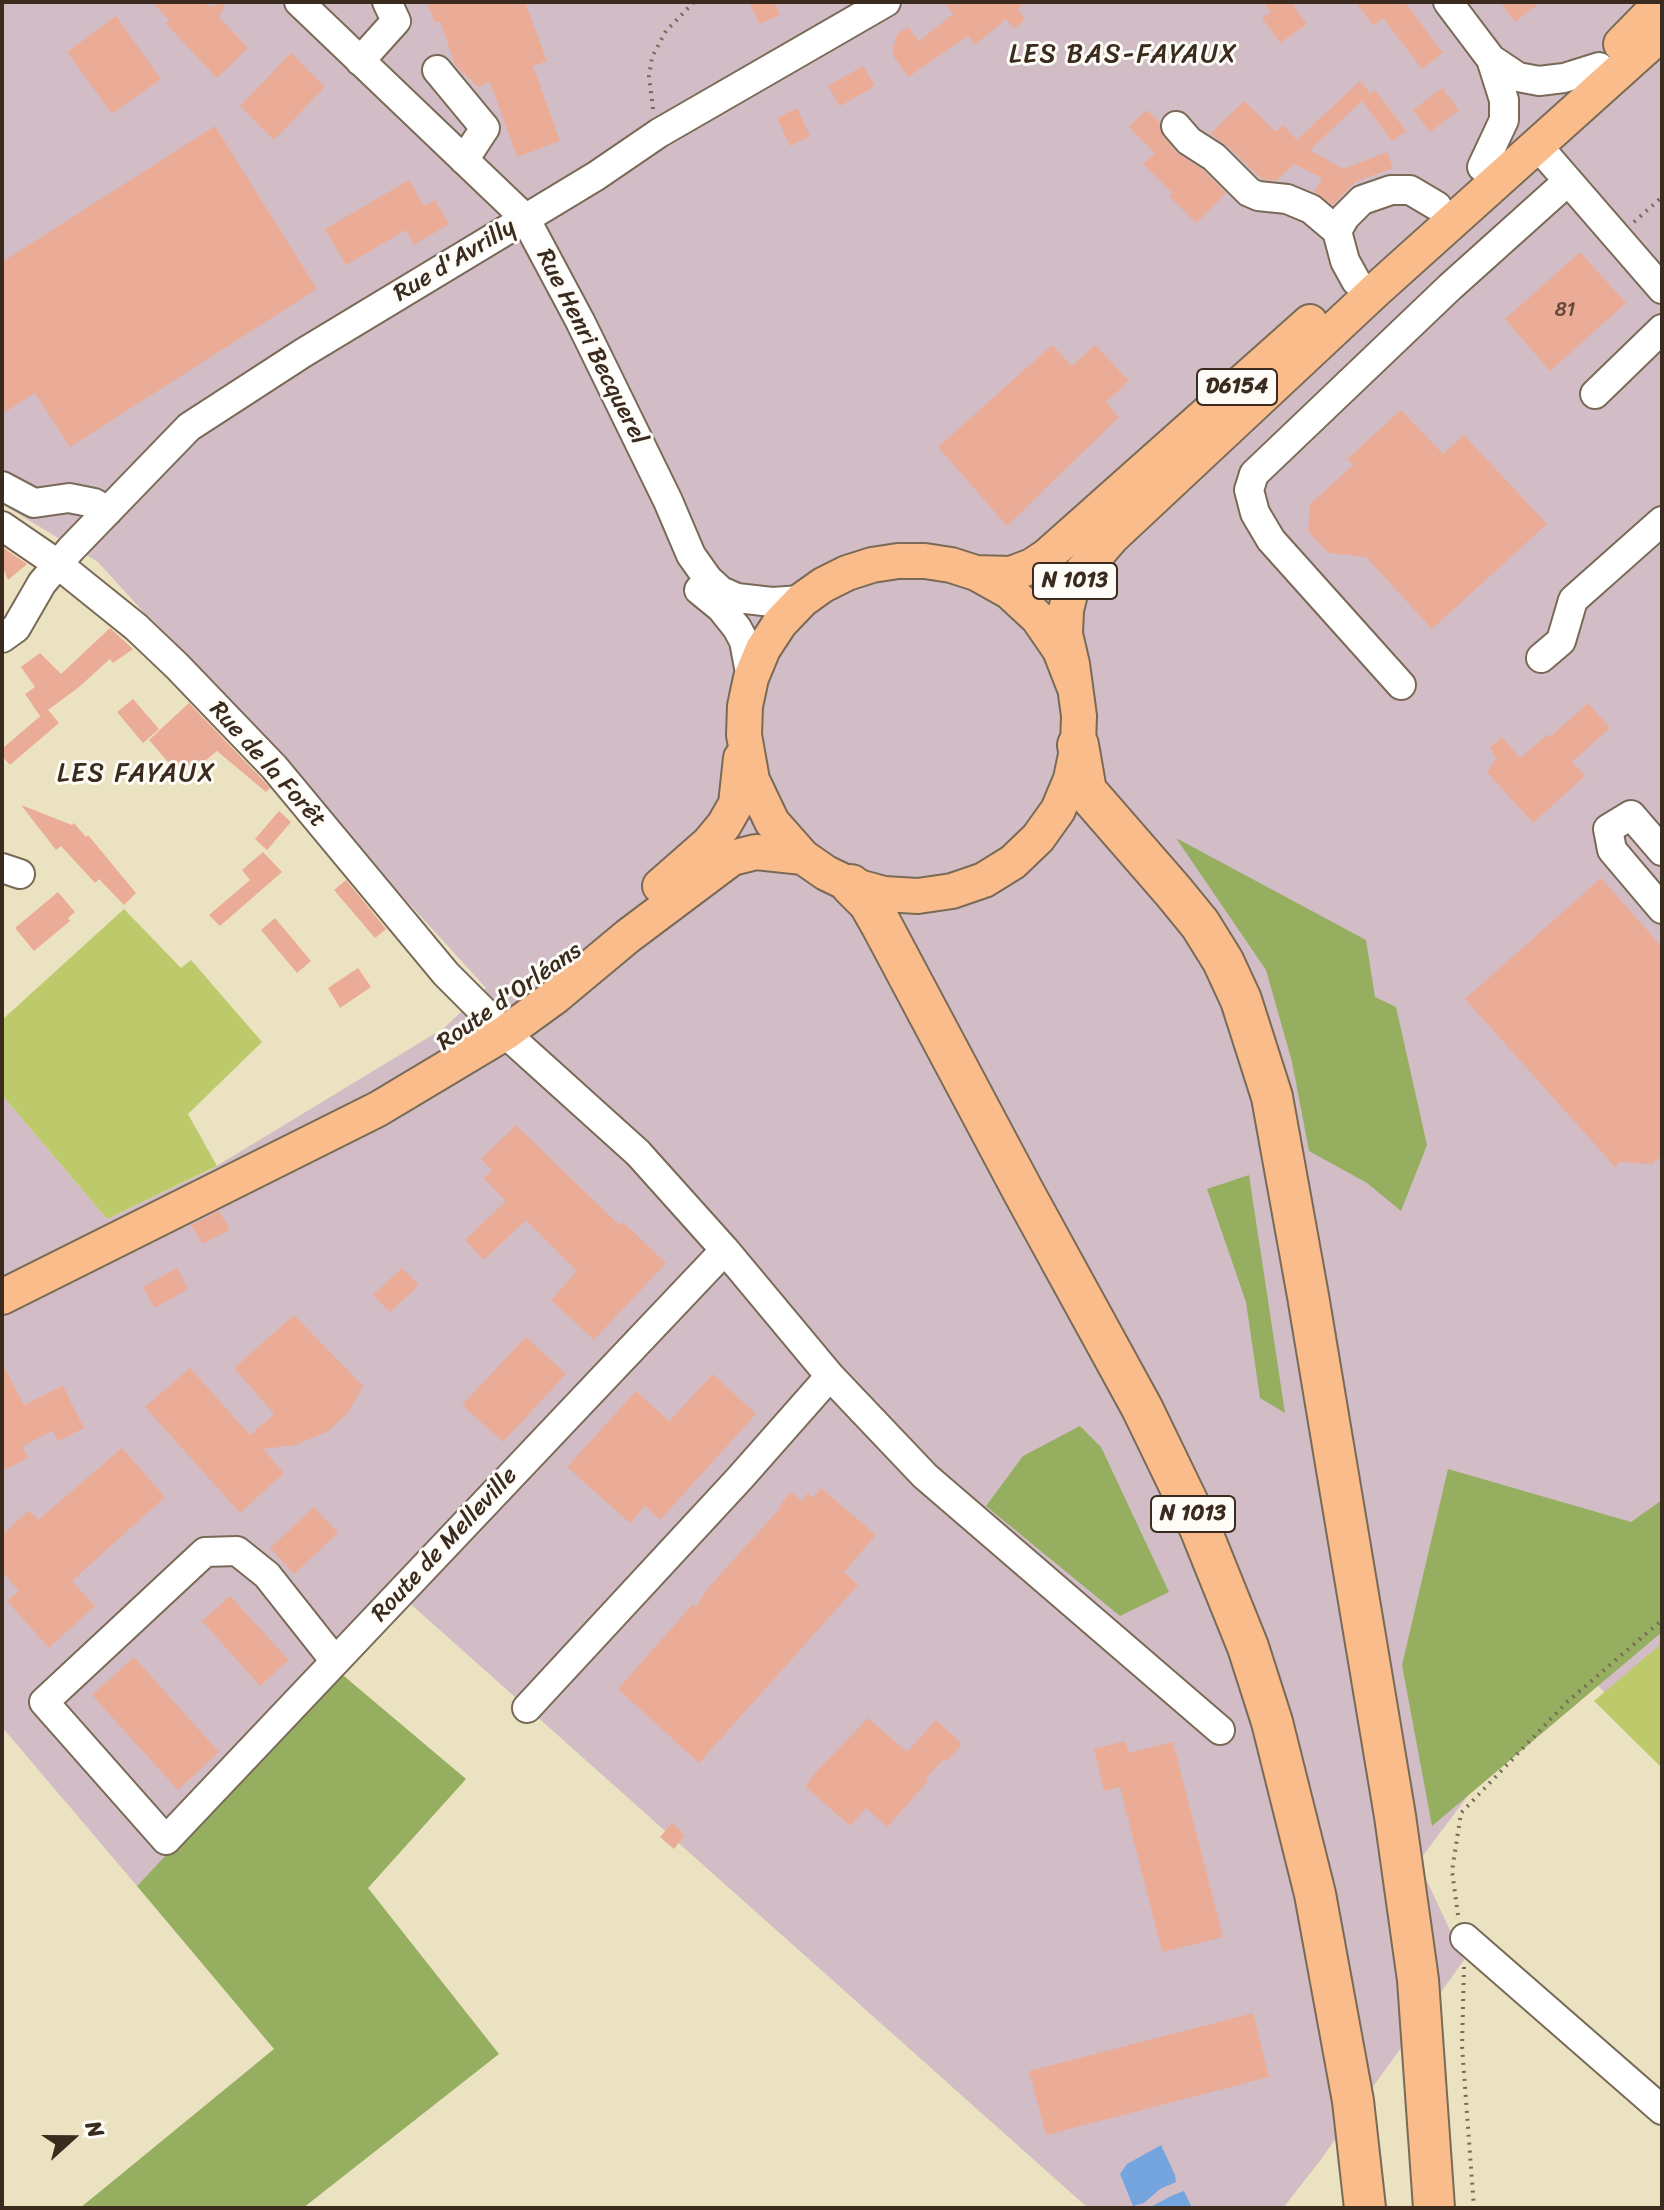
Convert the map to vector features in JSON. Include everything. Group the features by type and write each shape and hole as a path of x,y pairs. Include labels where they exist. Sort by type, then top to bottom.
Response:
{"highway":[{"path":"1078,745 1086,791 1200,924 1223,961 1241,1000 1272,1097 1395,1816 1418,1980 1434,2208"},
{"name":"N 1013","path":"851,885 869,903 881,924 1142,1408 1200,1528 1248,1647 1276,1735 1315,1894 1353,2101 1365,2208"}],"main road":[{"name":"D6154","path":"976,573 1011,574 1047,556 1437,206 1544,117 1599,67 1662,2"},
{"name":"D6154","path":"1149,503 1376,290 1662,33"},
{"name":"N 1013","path":"1074,686 1065,634 1072,586 1094,555 1149,503"},
{"name":"D6154","path":"802,600 823,585 872,565 925,561 951,565 976,573 1010,592 1038,618 1060,650 1074,686"},
{"path":"802,600 772,636 751,678 745,706 744,735 752,780 772,822 803,857 851,885 884,894 952,891 984,880 1013,862 1038,838 1058,810 1071,779 1078,745 1079,716 1074,686"},
{"name":"Route d'Orléans","path":"2,1297 378,1109 496,1024 557,967 669,879 709,843 736,804 744,735"},
{"name":"Route d'Orléans","path":"496,1024 556,996 628,936 732,858 756,852 803,857"}],"street":[{"name":"Rue Henri Becquerel","path":"299,2 525,218 580,321 691,555 721,591 752,600 802,600"},
{"path":"360,61 396,21 387,2"},
{"name":"Rue d'Avrilly","path":"2,638 16,628 42,583 189,427 303,353 596,176 659,133 886,2"},
{"path":"1448,2 1491,59 1518,77 1539,81 1564,78 1599,67"},
{"path":"1482,167 1504,120 1504,100 1491,59"},
{"path":"437,70 485,128 464,160"},
{"path":"1176,126 1189,141 1214,157 1249,192 1287,199 1311,209 1337,231 1345,261 1356,281"},
{"path":"1537,145 1568,181 1616,227 1662,289"},
{"path":"1401,685 1271,540 1255,513 1249,490 1254,474 1450,287 1568,181"},
{"path":"1337,231 1345,217 1362,200 1391,190 1410,190 1437,206"},
{"path":"1595,394 1662,329"},
{"path":"2,486 34,503 69,498 94,503 108,511"},
{"path":"668,501 668,522 686,574 691,583 721,608 737,628 744,641 751,678"},
{"path":"1541,658 1561,641 1573,600 1662,521"},
{"name":"Rue de la Forêt","path":"2,526 59,565 157,646 274,767 446,974 496,1024 638,1153 725,1250 830,1376 925,1476 1220,1730"},
{"path":"1662,851 1631,815 1608,829 1612,850 1662,909"},
{"name":"Route de Melleville","path":"335,1661 267,1575 237,1551 205,1552 44,1702 166,1840 725,1250"},
{"path":"527,1708 830,1376"},
{"path":"1465,1938 1662,2110"}],"path":[{"path":"659,133 649,76 652,57 666,31 694,2"},
{"path":"1616,227 1662,197"},
{"path":"1474,2208 1462,2046 1465,1938 1458,1923 1452,1871 1461,1813 1567,1702 1662,1620"}],"shaded area":[{"path":"2,2 1662,2 1662,1754 1572,1658 1418,1862 1464,1960 1283,2208 1088,2208 405,1599 137,1886 2,1727 2,1095 107,1219 210,1170 444,1028 486,988 98,562 2,504"}],"green space":[{"path":"1176,838 1366,940 1375,997 1396,1007 1427,1145 1401,1211 1367,1183 1309,1151 1292,1062 1266,970"},
{"path":"124,909 181,968 191,960 262,1042 188,1114 217,1166 107,1219 2,1095 2,1020"},
{"path":"1249,1175 1285,1413 1260,1398 1246,1302 1207,1189"},
{"path":"1080,1426 1101,1447 1169,1592 1120,1616 986,1506 1023,1456"},
{"path":"1448,1469 1631,1522 1662,1500 1662,1632 1432,1826 1402,1665"},
{"path":"1662,1643 1662,1768 1594,1701"},
{"path":"338,1671 466,1779 368,1888 499,2054 303,2208 80,2208 274,2049 137,1886"}],"water":[{"path":"1161,2145 1176,2182 1160,2189 1144,2203 1133,2206 1120,2174 1127,2164"},
{"path":"1184,2191 1192,2208 1149,2208 1171,2196"}],"building":[{"path":"152,2 205,2 210,7 226,2 219,17 248,48 217,78 165,23 169,20"},
{"path":"427,2 525,2 547,61 533,66 560,141 517,157 490,82 478,87 455,65 440,21 435,23"},
{"path":"749,2 774,2 780,15 759,24"},
{"path":"944,2 1026,2 1018,9 1025,19 1014,29 1006,19 975,45 968,36 908,77 892,54 897,34 908,27 919,41 953,14"},
{"path":"1263,2 1291,2 1307,24 1280,43 1262,18 1271,12"},
{"path":"1355,2 1405,2 1443,53 1422,69 1383,18 1374,26"},
{"path":"1500,2 1541,2 1515,22"},
{"path":"116,16 161,79 112,114 67,52"},
{"path":"291,53 325,87 274,140 240,106"},
{"path":"863,66 875,86 840,106 828,86"},
{"path":"1360,81 1370,93 1368,96 1375,90 1406,131 1392,141 1362,101 1310,150 1343,169 1387,152 1393,168 1355,182 1333,205 1314,192 1322,178 1294,164 1276,181 1262,179 1210,134 1244,101 1276,132 1283,125 1297,140"},
{"path":"1442,88 1459,110 1430,132 1413,110"},
{"path":"797,108 810,136 790,146 777,118"},
{"path":"1147,110 1160,123 1163,136 1176,152 1203,170 1226,193 1196,223 1143,164 1155,153 1129,127"},
{"path":"215,126 317,289 70,447 35,393 2,414 2,262"},
{"path":"409,180 424,206 435,200 449,224 414,245 406,230 346,265 325,229"},
{"path":"1580,252 1626,303 1550,371 1505,319"},
{"path":"1052,345 1072,366 1095,345 1129,381 1106,402 1119,417 1007,526 938,447"},
{"path":"1401,410 1443,454 1464,435 1547,524 1432,629 1366,557 1329,553 1308,532 1310,504 1353,465 1347,459"},
{"path":"2,547 27,564 8,580 2,565"},
{"path":"110,628 133,649 113,663 110,659 48,710 59,723 10,765 2,756 2,749 45,712 40,716 25,694 35,687 21,667 40,653 61,674"},
{"path":"133,699 159,729 143,743 117,712"},
{"path":"189,703 270,788 266,792 217,751 193,771 185,762 175,770 149,740"},
{"path":"1588,703 1610,728 1572,762 1585,776 1533,823 1487,772 1496,758 1490,748 1502,737 1520,758 1548,734 1550,737"},
{"path":"21,805 72,825 74,823 86,837 88,835 136,893 124,905 99,879 95,883 61,846 56,850"},
{"path":"279,811 291,822 267,850 255,839"},
{"path":"263,852 282,872 220,926 209,915 250,880 242,870"},
{"path":"1601,878 1662,947 1662,1155 1652,1164 1619,1162 1615,1167 1465,999"},
{"path":"346,880 386,929 375,938 334,890"},
{"path":"58,892 75,912 68,918 70,921 34,951 15,928"},
{"path":"275,918 311,961 297,973 261,930"},
{"path":"358,968 371,987 340,1008 328,988"},
{"path":"516,1125 620,1226 623,1222 666,1263 594,1340 551,1300 577,1271 526,1220 484,1260 465,1240 506,1201 484,1179 492,1170 481,1159"},
{"path":"219,1211 230,1230 202,1244 191,1225"},
{"path":"177,1268 188,1289 155,1308 143,1287"},
{"path":"402,1268 419,1285 390,1312 373,1295"},
{"path":"294,1315 363,1386 348,1413 328,1431 296,1445 263,1449 284,1473 240,1513 145,1407 190,1368 250,1435 274,1414 234,1368"},
{"path":"526,1337 566,1374 503,1442 462,1405"},
{"path":"2,1363 24,1405 63,1386 84,1428 58,1441 52,1431 22,1447 28,1458 2,1471"},
{"path":"713,1374 756,1414 660,1520 645,1506 630,1523 567,1467 636,1391 669,1421"},
{"path":"122,1448 165,1497 72,1581 95,1606 49,1648 7,1601 19,1591 2,1572 2,1535 29,1510 38,1520"},
{"path":"821,1488 876,1535 844,1572 858,1585 699,1763 618,1689 693,1604 696,1607 708,1588 791,1492 802,1501 808,1493 813,1498"},
{"path":"314,1507 338,1533 294,1574 270,1548"},
{"path":"230,1596 289,1660 260,1686 202,1621"},
{"path":"134,1657 219,1752 178,1790 92,1695"},
{"path":"868,1718 907,1752 936,1720 962,1744 926,1778 928,1781 887,1827 866,1808 850,1826 806,1787 815,1773"},
{"path":"1125,1741 1129,1753 1173,1742 1223,1937 1162,1952 1120,1787 1104,1791 1094,1749"},
{"path":"672,1823 685,1835 674,1849 660,1837"},
{"path":"1253,2013 1269,2077 1046,2135 1029,2071"}],"district":[{"name":"LES BAS-FAYAUX","path":"1124,55"},
{"name":"LES FAYAUX","path":"137,774"}]}
